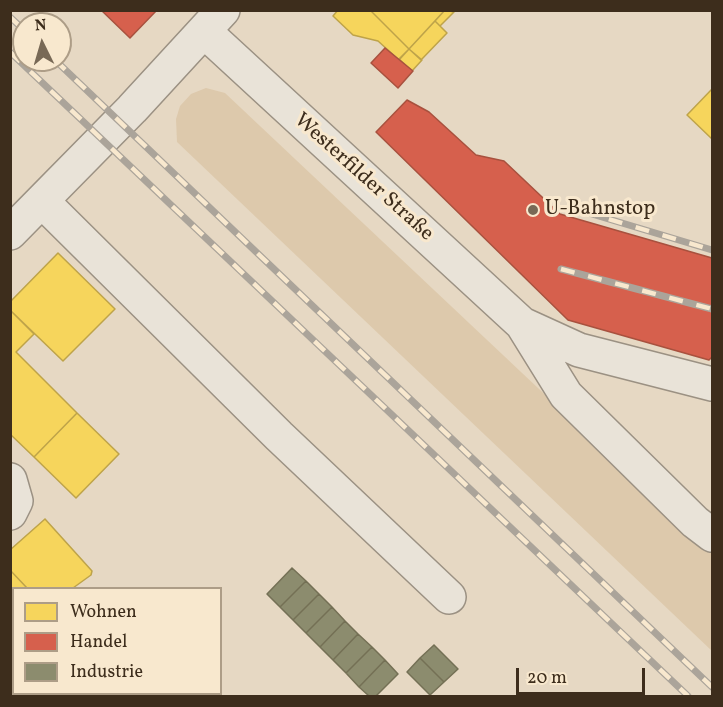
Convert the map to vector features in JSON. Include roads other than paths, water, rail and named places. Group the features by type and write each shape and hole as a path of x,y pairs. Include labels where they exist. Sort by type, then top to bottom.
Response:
{"street":[{"name":"Westerfilder Straße","path":"10,233 213,21 522,324 566,395 695,522 712,535"},
{"path":"42,201 265,422 449,597"},
{"name":"Westerfilder Straße","path":"522,324 579,350 712,384"},
{"path":"10,480 16,501 10,513"}],"railway":[{"path":"10,52 688,696"},
{"path":"68,72 712,687"},
{"path":"582,211 712,250"},
{"path":"561,269 712,309"}],"place":[{"name":"U-Bahnstop","path":"533,210"}]}
